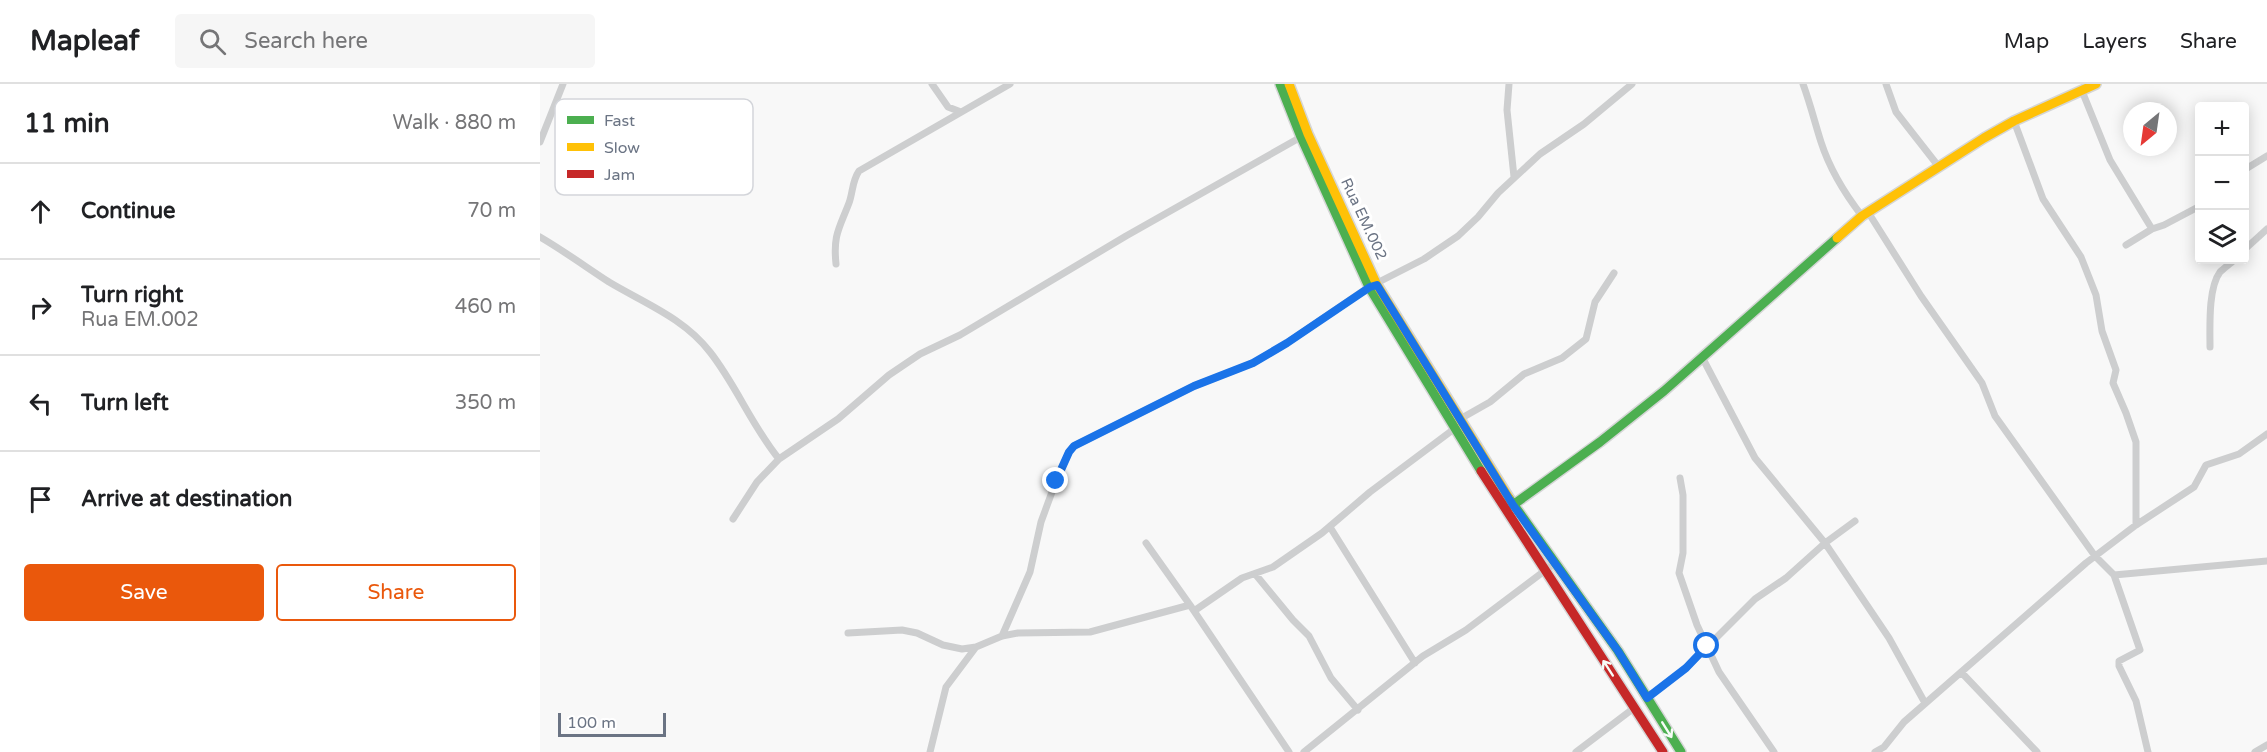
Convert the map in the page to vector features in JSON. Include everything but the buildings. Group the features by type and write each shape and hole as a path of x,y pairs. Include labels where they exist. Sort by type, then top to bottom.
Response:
{"street":[{"path":"557,99 563,84"},
{"path":"932,84 948,107 961,112"},
{"path":"836,264 834,244 840,222 850,201 853,180 859,171 1010,84"},
{"name":"Rua EM.002","path":"1280,84 1300,137 1373,286 1454,429 1663,752"},
{"name":"Rua EM.002","path":"1289,84 1373,286 1513,505 1618,651 1681,752"},
{"path":"1509,84 1507,110 1514,177"},
{"path":"1002,636 1030,572 1036,539 1049,501 1069,452 1074,446 1194,386 1253,363 1373,286 1424,259 1458,236 1479,217 1514,177 1540,154 1584,124 1632,84"},
{"path":"1803,84 1815,115 1821,143 1845,194 1865,214 1982,383 1995,416 2095,556 2114,575 2140,650 2120,661 2119,666 2136,701 2148,752"},
{"path":"1886,84 1896,112 1939,167"},
{"path":"1513,505 1609,434 1702,357 1865,214 2014,121 2096,84"},
{"path":"2082,91 2110,160 2152,229"},
{"path":"540,142 555,104"},
{"path":"2014,121 2043,199 2081,257 2096,295 2102,331 2116,370 2113,383 2136,442 2136,525"},
{"path":"733,519 757,482 779,459 838,419 889,375 920,354 969,330 1126,236 1300,137"},
{"path":"2249,167 2267,156"},
{"path":"2126,245 2152,229 2195,208"},
{"path":"2249,245 2267,229"},
{"path":"540,237 608,281 666,313 688,330 709,351 763,438 779,459"},
{"path":"2210,347 2210,315 2214,291 2219,274 2230,264"},
{"path":"1460,419 1490,402 1524,374 1562,358 1586,339 1595,302 1614,273"},
{"path":"1702,357 1755,458 1825,543 1889,638 1925,703"},
{"path":"848,633 902,630 917,633 943,645 962,649 976,647 1002,636 1018,633 1090,632 1192,608 1242,578 1273,567 1330,527 1370,492 1454,429"},
{"path":"1875,752 1884,747 1904,722 1925,703 2095,556 2136,525 2194,487 2206,465 2239,454 2267,434"},
{"path":"1680,478 1683,495 1683,553 1679,573 1697,625 1719,672 1774,752"},
{"path":"1647,698 1686,668 1755,599 1786,578 1825,543 1855,521"},
{"path":"1330,527 1415,663"},
{"path":"1146,543 1289,752"},
{"path":"2114,575 2267,561"},
{"path":"1304,752 1415,663 1475,624 1555,563"},
{"path":"1256,574 1309,636 1331,678 1358,710"},
{"path":"930,752 946,687 976,647"},
{"path":"1961,672 2037,752"},
{"path":"1576,752 1635,708"},
{"path":"2255,752 2267,745"}],"traffic: fast":[{"path":"1280,84 1301,137 1369,287 1481,471"},
{"path":"1513,505 1600,442 1664,391 1837,238"},
{"path":"1509,498 1618,651 1681,752"}],"traffic: slow":[{"path":"1289,84 1308,134 1377,285 1509,498"},
{"path":"1837,238 1862,216 1984,138 2014,121 2096,84"}],"traffic: jam":[{"path":"1481,471 1663,752"}],"route":[{"path":"1056,481 1074,446 1194,386 1253,363 1370,287 1377,285 1513,505 1618,651 1647,698 1686,668 1707,646"}]}
